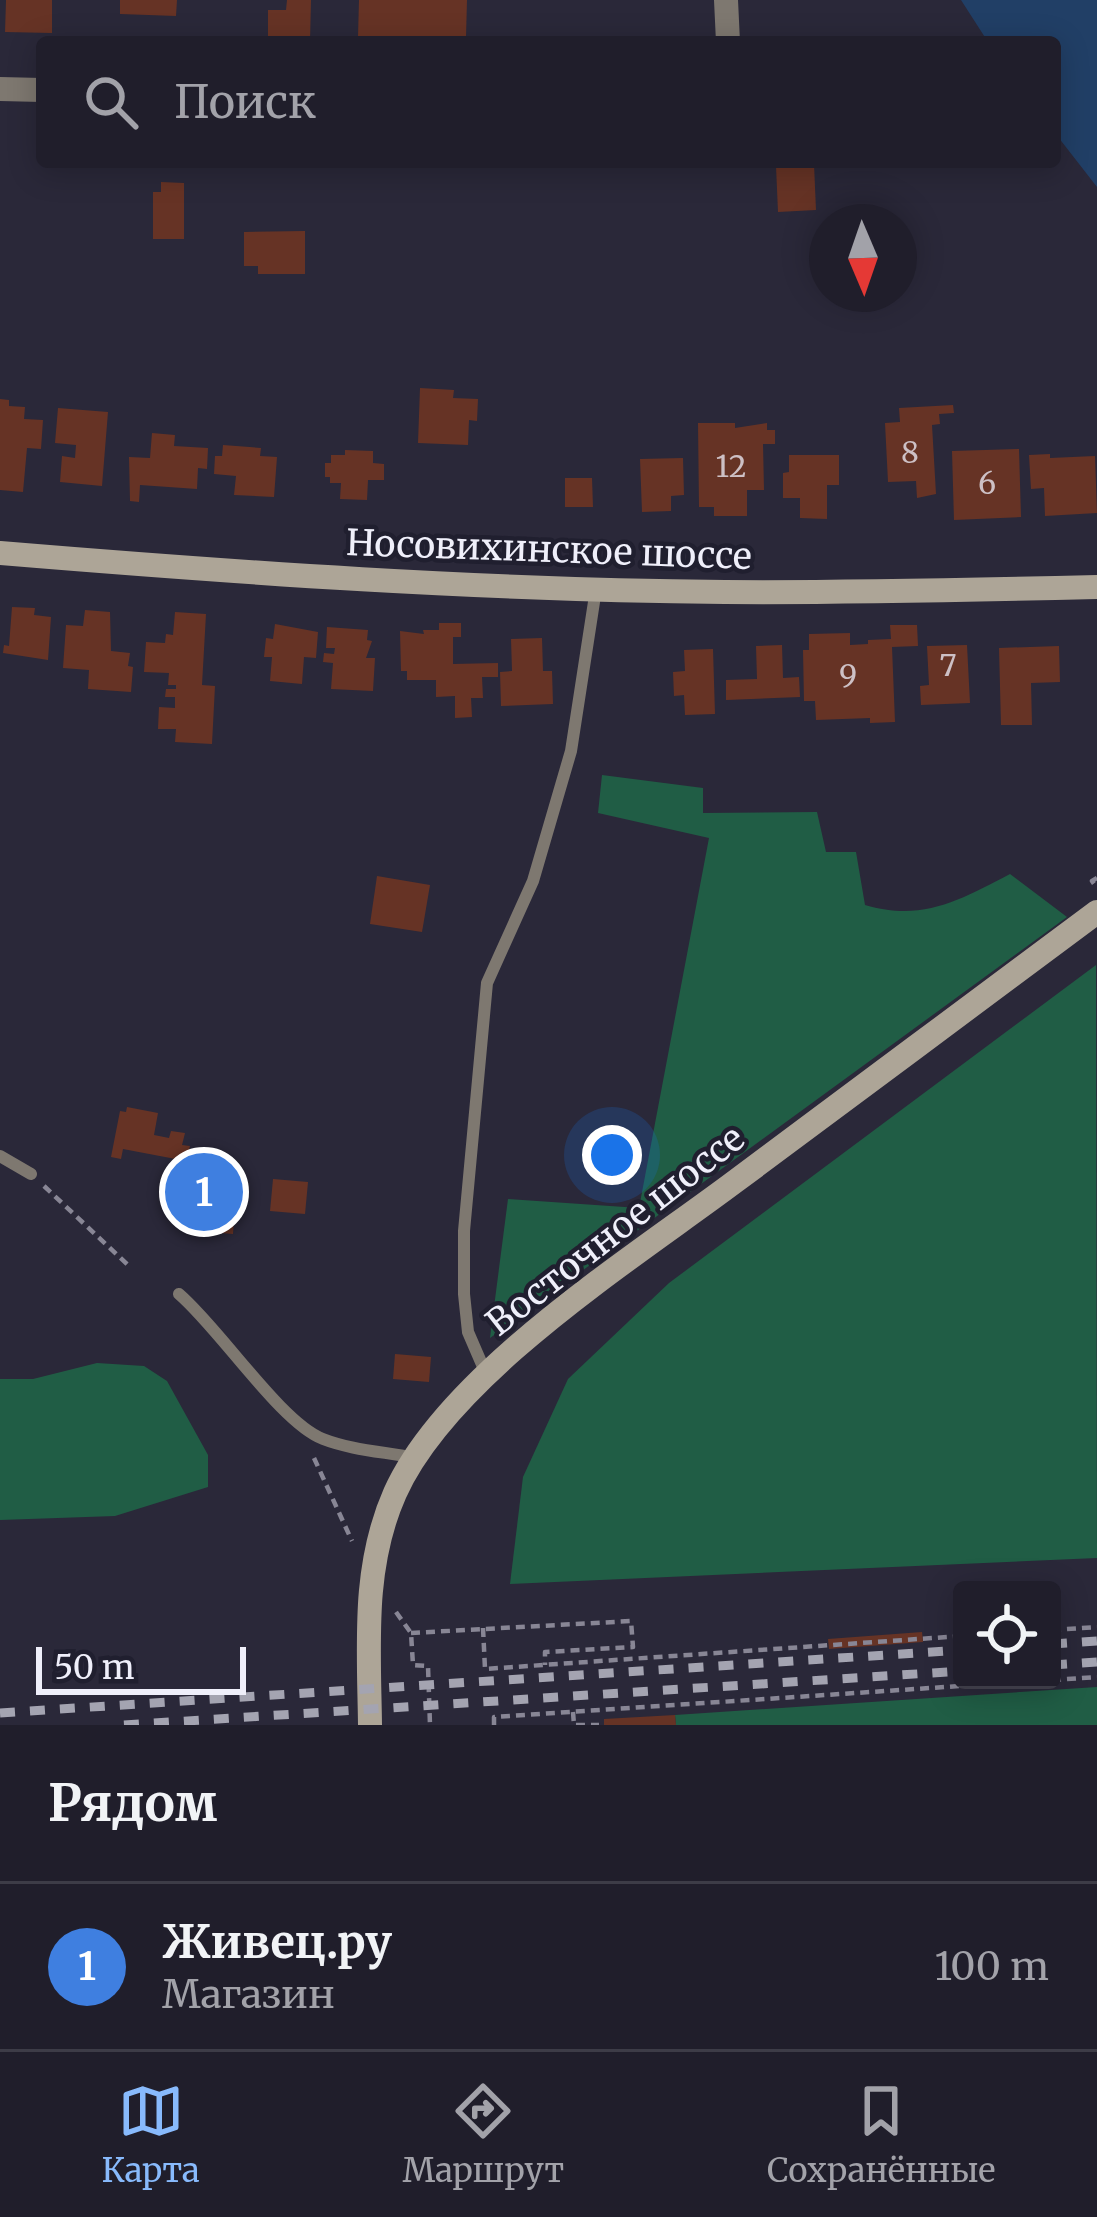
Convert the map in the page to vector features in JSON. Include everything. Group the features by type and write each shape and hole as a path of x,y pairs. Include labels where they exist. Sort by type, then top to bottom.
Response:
{"main road":[{"name":"Носовихинское шоссе","path":"0,553 359,580 596,589 835,592 1097,587"},
{"name":"Восточное шоссе","path":"370,1725 371,1582 376,1545 415,1458 534,1332 1095,919"}],"street":[{"path":"726,0 728,36"},
{"path":"0,89 36,90"}],"lane":[{"path":"488,1377 468,1332 464,1294 464,1231 487,983 533,881 571,751 596,589"},
{"path":"0,1156 32,1174"},
{"path":"178,1294 203,1315 299,1426 324,1440 415,1458"}],"path":[{"path":"32,1174 128,1265"},
{"path":"299,1426 371,1582"},
{"path":"394,1609 411,1633 413,1665 428,1666 430,1725"},
{"path":"411,1633 632,1621 632,1647 545,1652 544,1665"},
{"path":"1061,1629 1097,1627"},
{"path":"483,1628 485,1669 953,1637"},
{"path":"1061,1679 1097,1677"},
{"path":"494,1725 494,1717 953,1687"},
{"path":"573,1712 574,1725 599,1725"}],"green space":[{"path":"602,775 703,788 703,813 817,812 826,852 856,852 865,905 923,910 957,900 1010,874 1067,917 490,1338 508,1199 639,1208 709,838 598,813"},
{"path":"1096,965 1097,1558 510,1584 523,1477 568,1379 669,1283"},
{"path":"97,1363 144,1366 167,1381 208,1455 208,1487 115,1516 0,1520 0,1379 33,1379"},
{"path":"1097,1687 1097,1725 676,1725 675,1715"}],"water":[{"path":"961,0 1097,0 1097,187 1061,141 1061,36 984,36"}],"building":[{"path":"6,0 52,0 52,33 5,32"},
{"path":"120,0 177,0 176,16 120,14"},
{"path":"287,0 311,0 310,36 268,36 268,10 286,10"},
{"path":"359,0 467,0 466,36 358,36"},
{"path":"776,168 814,168 816,204 809,204 809,210 778,212"},
{"path":"161,182 184,183 184,239 153,239 153,192 161,192"},
{"path":"305,231 305,274 258,274 258,266 244,266 244,232"},
{"path":"420,388 454,390 453,398 478,399 477,421 469,420 468,445 418,443"},
{"path":"0,399 9,400 9,406 25,407 24,419 43,420 41,449 27,448 23,492 0,490"},
{"path":"953,405 954,413 939,414 940,424 932,425 936,494 917,498 916,481 888,482 885,423 900,422 899,408"},
{"path":"58,408 108,412 102,486 60,482 62,456 75,458 76,445 55,443"},
{"path":"698,423 735,423 735,428 767,423 767,430 775,430 775,444 763,444 764,490 747,490 747,516 714,516 714,507 699,507"},
{"path":"152,433 175,435 174,446 208,448 207,469 198,468 197,489 140,485 139,502 130,501 129,457 150,458"},
{"path":"223,445 261,448 260,456 277,457 274,497 234,495 236,476 214,474 215,456 222,456"},
{"path":"1019,449 1021,517 954,520 952,451"},
{"path":"345,450 373,451 373,463 384,464 384,480 368,480 367,500 340,499 341,483 330,483 330,477 325,477 325,463 331,463 331,455 345,455"},
{"path":"1050,454 1050,458 1095,456 1097,513 1045,516 1044,488 1031,489 1029,455"},
{"path":"789,455 839,455 839,485 827,485 827,519 800,518 800,498 783,498"},
{"path":"683,458 684,495 671,496 671,511 642,512 640,459"},
{"path":"565,478 592,478 593,507 565,507"},
{"path":"12,607 35,608 34,615 51,617 48,660 3,653 4,645 9,646"},
{"path":"85,610 110,612 111,651 130,653 131,692 88,689 89,670 63,668 66,625 83,626"},
{"path":"175,612 206,614 202,685 215,686 212,744 175,742 176,729 158,729 159,707 175,708 175,697 165,697 166,689 176,689 176,685 168,685 169,673 144,672 146,642 165,643 166,634 173,635"},
{"path":"439,623 461,623 461,637 453,637 453,664 498,663 498,677 482,677 483,698 471,698 472,717 455,718 455,696 436,697 436,680 407,680 407,671 401,671 400,631 424,634 423,630 439,630"},
{"path":"275,624 318,632 316,658 304,657 302,684 270,681 272,657 264,657 266,638 273,639"},
{"path":"890,625 917,625 918,646 892,647 895,722 816,720 815,701 804,701 803,650 809,650 809,634 850,633 850,645 868,644 868,640 891,639"},
{"path":"327,627 368,630 367,640 372,641 366,658 375,658 373,691 331,689 333,663 323,662 324,653 334,654 335,648 326,648"},
{"path":"542,638 543,671 552,671 553,704 501,706 500,672 512,671 511,639"},
{"path":"782,645 783,678 799,677 800,697 726,700 726,680 757,679 756,646"},
{"path":"967,645 970,703 921,705 920,686 929,685 927,646"},
{"path":"1059,646 1060,682 1031,683 1032,725 1001,725 999,648"},
{"path":"713,649 715,714 685,715 684,695 674,696 673,672 685,671 684,650"},
{"path":"377,876 430,885 422,932 370,924"},
{"path":"127,1107 158,1113 154,1135 169,1138 171,1131 185,1133 182,1145 190,1146 186,1161 123,1149 121,1159 111,1157 120,1111 126,1112"},
{"path":"273,1179 308,1182 305,1214 270,1211"},
{"path":"201,1184 236,1191 233,1234 185,1226 187,1198 200,1199"},
{"path":"395,1354 431,1357 429,1382 393,1379"},
{"path":"922,1632 923,1642 829,1649 828,1639"},
{"path":"675,1715 676,1725 604,1725 604,1719"}],"railway":[{"path":"1061,1643 1097,1641"},
{"path":"0,1713 953,1651"},
{"path":"1061,1664 1097,1662"},
{"path":"124,1725 953,1672"}],"place":[{"name":"Живец.ру","path":"204,1192"}]}
